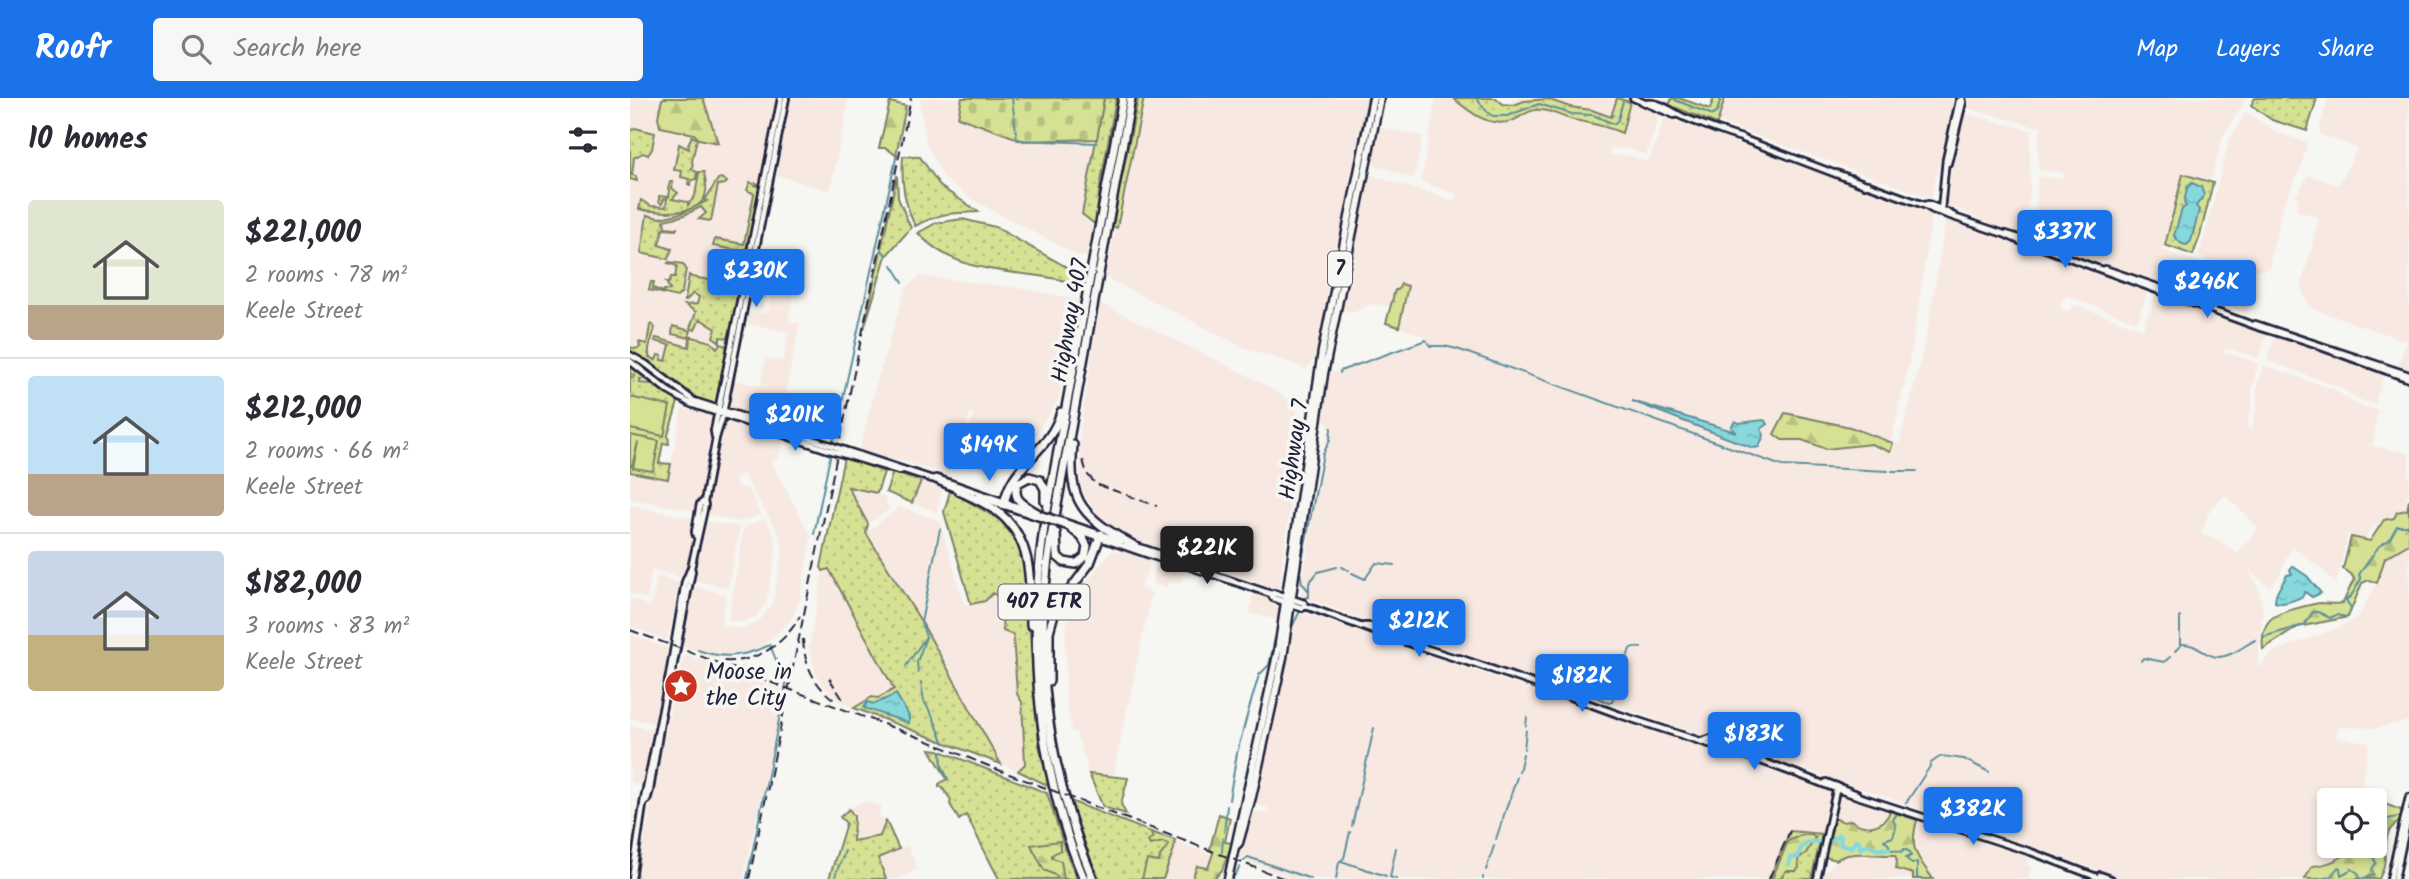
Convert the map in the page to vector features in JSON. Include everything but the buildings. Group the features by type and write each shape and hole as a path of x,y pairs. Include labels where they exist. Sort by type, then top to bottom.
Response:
{"highway":[{"name":"Highway 407","path":"1105,219 1121,98"},
{"name":"Highway 407","path":"1093,879 1063,798 1046,703 1046,577 1077,399 1088,310 1105,219 1133,98"},
{"name":"Highway 407","path":"1084,879 1072,850 1047,756 1039,708 1036,653 1037,582 1044,527 1076,353 1088,310"},
{"path":"1004,504 1018,472 1055,430 1076,353"},
{"path":"1077,399 1071,477 1075,492 1084,509 1098,525 1133,545"},
{"path":"1038,515 1020,503 1016,496 1018,483 1029,477 1040,480 1045,489 1044,527"},
{"path":"959,491 996,510 1018,533 1025,547 1032,644 1036,653"},
{"path":"1057,503 1056,552 1064,562 1076,564 1085,557 1087,546 1082,537 1066,525"},
{"path":"1046,703 1051,621 1060,601 1090,563 1100,536"}],"main road":[{"path":"632,879 685,584 697,537 695,532 700,504 704,502 716,438 714,431 720,413 783,98"},
{"name":"Highway 7","path":"1228,879 1235,847 1239,843 1252,797 1283,658 1288,600 1321,374 1373,98"},
{"name":"Highway 7","path":"1321,374 1380,98"},
{"path":"1633,98 1660,105 1677,114 1844,174 2033,247 2037,246 2166,290 2258,327 2409,377"},
{"path":"1940,210 1947,163 1950,160 1962,98"},
{"path":"630,355 689,398 720,413"},
{"path":"630,361 683,401 899,471 903,469 959,491 1271,594 1302,608 1306,606 1385,632 1836,788 2111,879"},
{"path":"658,382 662,377"},
{"path":"932,479 936,478 1004,504"},
{"path":"1100,536 1172,558 1173,561"},
{"path":"1701,740 1716,737 1729,726"},
{"path":"1816,879 1836,788"},
{"path":"2392,879 2409,797"},
{"path":"2392,879 2409,813"},
{"path":"630,867 634,861"},
{"path":"2096,876 2102,879"}],"shaded area":[{"path":"630,98 778,98 715,406 692,397 630,352"},
{"path":"791,98 849,98 830,191 776,175"},
{"path":"921,98 962,98 958,117 1024,141 1097,139 1082,214 1096,225 1090,258 1077,255 971,199 950,183 942,174 927,145 920,107"},
{"path":"1144,98 1372,98 1317,354 1307,369 1243,347 1105,277"},
{"path":"1436,98 1457,98 1481,119 1504,124 1530,111 1541,109 1622,132 1630,102 1660,113 1646,155 1629,149 1610,148 1610,155 1631,156 1648,162 1665,117 1932,214 1912,348 1891,443 1899,443 1911,399 1928,327 1945,223 1949,220 2147,292 2137,322 2067,296 2061,301 2060,307 2063,311 2068,311 2075,305 2143,329 2155,294 2267,333 2259,358 2226,348 2223,352 2258,363 2252,389 2252,408 2246,428 2251,430 2257,407 2257,384 2263,365 2333,389 2358,405 2378,411 2372,446 2409,453 2409,488 2404,510 2370,530 2366,541 2348,535 2336,584 2294,548 2288,553 2279,577 2269,587 2249,571 2258,588 2263,609 2257,668 2274,651 2336,629 2358,617 2377,583 2385,558 2409,544 2409,721 2377,728 2339,727 2336,738 2369,742 2362,784 2367,788 2317,788 2317,858 2339,858 2312,866 2305,879 2122,879 1383,627 1301,596 1320,460 1331,427 1320,417 1327,374 1381,358 1429,338 1399,327 1408,287 1398,291 1391,306 1371,304 1353,313 1341,309 1368,174 1454,201 1456,194 1421,182","holes":["2225,495 2259,528 2237,554 2221,541 2201,534 2209,512"]},
{"path":"1512,98 1617,98 1612,117 1592,110 1524,101 1511,105"},
{"path":"1725,98 1955,98 1931,198 1719,122"},
{"path":"1970,98 2247,98 2223,136 2211,180 2183,174 2162,250 2240,276 2255,276 2247,314 2047,244 2029,235 2036,213 2038,176 2062,179 2064,173 2038,170 2041,128 1967,108"},
{"path":"2328,98 2409,98 2409,370 2402,368 2399,362 2406,341 2313,309 2303,293 2302,283 2319,218 2296,210 2299,198 2296,196 2308,175 2339,185 2357,148 2321,135 2319,131"},
{"path":"2246,112 2280,134 2307,142 2301,167 2284,203 2271,254 2270,269 2255,271 2234,270 2198,256 2229,140"},
{"path":"1963,113 2033,131 2030,144 2030,197 2019,235 1946,205"},
{"path":"1378,127 1423,136 1414,179 1371,163"},
{"path":"920,276 1020,288 1080,300 1059,398 1017,464 1002,459 994,473 960,461 974,414 970,413 948,475 899,460 886,461 859,453 905,289"},
{"path":"773,288 794,293 788,321 800,324 786,390 795,406 792,424 810,430 814,415 830,419 826,435 811,431 809,436 728,408 733,380 760,386 766,358 783,361 789,332 745,323 747,312 762,314 768,311"},
{"path":"1100,303 1255,379 1295,403 1300,428 1279,590 1131,539 1106,526 1081,491 1080,431"},
{"path":"2275,336 2384,374 2375,404 2361,401 2337,386 2266,360"},
{"path":"682,408 715,418 697,511 630,499 630,472 668,479"},
{"path":"725,421 784,438 778,458 771,462 811,536 800,600 791,621 759,649 732,657 713,657 680,646 691,586 726,594 721,625 743,629 759,621 772,605 783,550 780,536 743,474 736,477 735,484 740,488 748,488 761,515 739,522 706,514"},
{"path":"921,481 942,488 937,512 912,503"},
{"path":"848,487 877,493 885,498 890,509 868,524"},
{"path":"630,505 695,519 684,578 652,570 647,599 630,593"},
{"path":"898,506 940,521 964,605 985,601 993,593 1000,598 1003,631 1013,635 1017,694 1022,702 1025,764 1018,771 1001,764 922,623 866,533"},
{"path":"765,519 774,535 777,548 766,603 755,617 746,621 728,621 744,527"},
{"path":"705,521 740,527 728,588 693,580"},
{"path":"1112,551 1135,553 1151,562 1140,589 1152,592 1113,776 1089,774 1076,732 1072,733 1066,702 1065,637 1071,601"},
{"path":"1157,564 1184,570 1180,584 1168,582 1166,588 1152,582"},
{"path":"828,569 894,689 878,698 871,697 854,708 844,704 827,690 816,675 809,647 823,571"},
{"path":"657,576 682,584 667,640 630,626 630,598 649,606"},
{"path":"1253,593 1279,603 1278,620 1249,613"},
{"path":"1298,611 1832,791 1822,834 1790,831 1769,879 1292,879 1241,859 1238,856 1250,812 1268,813 1268,808 1255,803"},
{"path":"630,634 669,649 656,724 630,719"},
{"path":"685,654 785,691 743,879 636,879 672,701"},
{"path":"630,725 654,730 642,785 630,783"},
{"path":"1840,793 1890,811 1887,820 1880,825 1863,826 1851,820 1844,822 1834,818"},
{"path":"867,802 882,806 878,814 886,821 882,833 880,836 853,841 854,816 849,809 858,803"},
{"path":"1917,820 2028,857 2027,865 2031,867 2028,879 1933,879 1917,855 1912,839"},
{"path":"1172,840 1229,861 1223,879 1163,879"},
{"path":"907,845 918,868 900,879 886,879 878,858"},
{"path":"1855,853 1895,855 1897,861 1913,874 1913,879 1822,879 1823,874 1839,857"}],"green space":[{"path":"703,98 718,143 699,139 694,134 660,127 658,117 662,99"},
{"path":"962,98 1104,98 1097,139 1024,141 958,117"},
{"path":"1104,98 1116,98 1096,225 1082,214"},
{"path":"1138,98 1144,98 1117,228 1112,226"},
{"path":"1453,98 1496,98 1503,104 1514,105 1524,101 1547,99 1611,117 1617,98 1630,102 1622,133 1542,110 1530,112 1512,121 1495,122 1480,117"},
{"path":"1672,98 1710,109 1714,98 1725,98 1717,124 1669,105"},
{"path":"2255,98 2317,98 2307,131 2272,120 2251,105"},
{"path":"890,102 906,106 896,155 886,148 879,148"},
{"path":"635,128 655,133 648,155 643,153 634,158 632,175 636,176 637,181 630,179 630,131"},
{"path":"692,136 697,139 691,169 697,172 696,179 692,180 690,185 689,179 681,177 682,171 674,170 679,144 689,149"},
{"path":"903,156 920,157 941,187 979,212 947,214 915,226 904,192"},
{"path":"699,172 704,172 706,189 703,200 696,206 674,212 639,209 641,200 651,206 666,207 667,198 662,204 659,202 659,196 669,197 670,182 673,182 672,188 678,193 672,199 688,202 688,205 695,196"},
{"path":"2183,174 2213,183 2193,255 2165,245"},
{"path":"897,175 898,198 911,228 886,256 864,329"},
{"path":"721,178 727,182 718,185 711,221 699,219 706,213 701,207 682,216 664,220 665,227 677,228 663,229 659,245 672,249 668,259 641,253 647,215 660,218 682,213 707,201 705,200"},
{"path":"750,182 757,186 756,183 759,184 760,187 747,252 713,246 715,239 744,244 754,194 747,190"},
{"path":"962,219 995,227 1086,278 1084,286 975,266 936,249 918,233 936,223"},
{"path":"740,254 747,257 730,342 730,338 720,337 720,342 713,337 716,329 700,319 695,330 690,328 696,312 685,305 697,304 699,297 693,293 686,301 683,300 689,275 734,284"},
{"path":"669,262 683,264 686,269 682,292 677,297 649,290 651,282 654,282 653,288 663,292 670,290 666,282 669,283 671,277 675,277 677,266"},
{"path":"1401,284 1408,286 1399,327 1386,323 1395,290 1398,290"},
{"path":"652,324 655,328 649,357 656,360 658,355 662,356 661,360 666,361 670,345 655,341 656,338 689,347 690,338 672,334 673,326 691,331 689,336 711,342 717,348 720,344 728,346 715,406 692,397 630,352 630,347 640,347 639,342 647,344"},
{"path":"630,365 648,377 647,380 640,379 640,383 653,384 649,379 678,402 668,435 669,444 663,443 659,463 671,464 668,479 630,472 630,376 633,378 635,375 630,374"},
{"path":"630,397 670,406 664,436 630,429"},
{"path":"1785,413 1850,427 1893,443 1890,452 1871,444 1826,449 1802,440 1782,440 1774,434"},
{"path":"630,435 659,441 653,471 633,468 638,442 632,466 630,465"},
{"path":"844,457 884,472 877,493 848,487 868,524 866,533 922,623 1001,764 854,708 872,697 878,698 894,689 829,569 823,571 821,567"},
{"path":"893,472 921,481 912,503 886,492"},
{"path":"950,491 1000,520 1018,543 1025,572 1039,745 1049,786 1018,771 1025,764 1022,702 1017,694 1013,635 1003,631 1000,598 993,593 985,601 971,604 944,512"},
{"path":"2409,500 2409,544 2385,558 2377,583 2369,580 2362,583 2348,617 2298,627 2263,649 2266,625 2275,616 2320,603 2343,603 2354,579 2343,569 2351,537 2370,541 2384,520 2394,518 2397,512 2407,510"},
{"path":"930,749 1047,793 1077,879 999,879 966,815 959,820 950,804 951,800 941,786 939,787 939,784 947,779"},
{"path":"1089,774 1128,778 1121,804 1126,814 1103,807"},
{"path":"1070,801 1172,840 1163,879 1100,879"},
{"path":"2387,805 2403,811 2401,819 2387,838"},
{"path":"849,809 854,816 853,841 880,836 886,821 899,849 878,858 886,879 829,879 846,823 840,817"},
{"path":"1890,811 1917,820 1914,846 1933,879 1913,879 1913,874 1896,869 1895,855 1856,854 1836,860 1825,857 1834,818 1873,826 1883,821"},
{"path":"1219,814 1230,818 1225,842 1232,843 1222,870 1214,879 1192,879 1197,866 1208,868"},
{"path":"1790,831 1822,834 1811,879 1769,879"},
{"path":"1150,832 1175,840 1163,879 1142,879 1147,860 1159,862 1160,856 1169,845 1163,842 1150,845 1148,841 1153,837"},
{"path":"1801,835 1812,835 1815,838 1806,853 1798,859 1799,868 1796,871 1786,871 1780,879 1772,879 1788,841"},
{"path":"1060,841 1060,850 1052,855 1052,858 1061,861 1064,879 1056,879 1057,876 1044,870 1031,845"},
{"path":"2384,858 2384,867 2379,879 2305,879 2312,866 2335,860"}],"water":[{"path":"2192,183 2201,187 2204,195 2196,206 2199,210 2191,241 2187,245 2174,236 2182,209 2186,206 2184,203 2187,188"},
{"path":"1632,401 1736,432 1731,427 1735,421 1739,423 1764,420 1768,424 1761,429 1764,435 1759,447 1753,448"},
{"path":"2292,566 2307,576 2321,593 2312,597 2305,592 2302,597 2292,601 2275,602 2276,594 2287,575 2292,574"},
{"path":"896,694 909,716 909,723 864,708 867,702 875,704"}],"waterway":[{"path":"1012,98 1017,140 1097,143"},
{"path":"1360,138 1368,98"},
{"path":"1476,98 1493,116 1507,116 1539,104 1572,114 1593,115 1614,124 1618,120 1623,101"},
{"path":"1675,100 1713,115 1717,112 1721,98"},
{"path":"833,443 897,154"},
{"path":"881,249 887,256"},
{"path":"892,265 903,282"},
{"path":"1340,373 1427,341"},
{"path":"1429,343 1430,346 1457,349 1782,466 1888,471"},
{"path":"1309,591 1302,583 1300,571 1323,454 1330,440 1331,428"},
{"path":"814,534 831,452"},
{"path":"1892,471 1917,471"},
{"path":"2350,612 2351,608 2346,600 2361,579 2360,573 2379,546 2389,540 2397,526 2409,526"},
{"path":"918,673 917,662 926,637 921,622 940,529"},
{"path":"1352,573 1365,579 1376,563 1395,565"},
{"path":"1304,598 1309,597 1309,583 1318,572 1337,567"},
{"path":"1342,567 1346,569"},
{"path":"2263,637 2304,625 2313,612 2330,618 2336,615 2347,617"},
{"path":"1291,629 1299,613"},
{"path":"2180,617 2180,646"},
{"path":"906,666 925,638"},
{"path":"1229,800 1248,712 1259,675 1269,665 1275,638"},
{"path":"2175,651 2182,644 2187,644 2219,657 2233,653 2255,640"},
{"path":"698,650 726,656 752,652 770,645 786,685 747,879"},
{"path":"1588,693 1612,702 1630,649 1641,648"},
{"path":"2141,661 2143,658 2164,662 2170,657"},
{"path":"921,682 924,701 944,743"},
{"path":"1555,685 1560,683 1586,692"},
{"path":"1526,726 1527,717"},
{"path":"1352,826 1374,728"},
{"path":"1524,749 1526,730"},
{"path":"941,753 942,766 948,779"},
{"path":"1519,772 1523,754"},
{"path":"1906,803 1931,763 1941,756 1964,759 1989,772"},
{"path":"1510,798 1517,777"},
{"path":"1503,818 1509,800"},
{"path":"1224,832 1227,806"},
{"path":"1898,813 1893,819 1896,827 1893,837 1884,840 1889,849 1902,852 1904,849 1910,852 1911,856 1906,858 1912,864 1917,862 1919,879"},
{"path":"2387,819 2402,816"},
{"path":"1496,839 1502,821"},
{"path":"1336,879 1350,832"},
{"path":"1789,864 1790,858 1798,857 1801,848 1807,843 1833,840 1838,836 1841,845 1852,847 1856,840 1860,842 1860,848 1867,845 1876,849 1889,849"},
{"path":"1222,852 1223,838"},
{"path":"1486,870 1494,846"},
{"path":"1396,848 1390,877 1396,879"},
{"path":"837,871 845,851"},
{"path":"1244,861 1248,857 1311,879"},
{"path":"2361,879 2374,875 2372,869 2376,863 2374,858"},
{"path":"1341,861 1386,876"},
{"path":"1233,878 1240,867"},
{"path":"2319,879 2331,877 2338,867 2341,875 2352,869 2358,873 2360,879"},
{"path":"835,879 836,873"}],"railway":[{"path":"749,879 911,98"},
{"path":"1083,460 1087,474 1096,484 1157,506"},
{"path":"723,661 747,659 768,650 786,636 800,616"},
{"path":"630,630 918,737 1285,879"},
{"path":"803,639 812,674 822,689 836,701"},
{"path":"829,678 844,701"},
{"path":"1769,879 1790,831"}],"place":[{"name":"Moose in the City","path":"681,686"}]}
